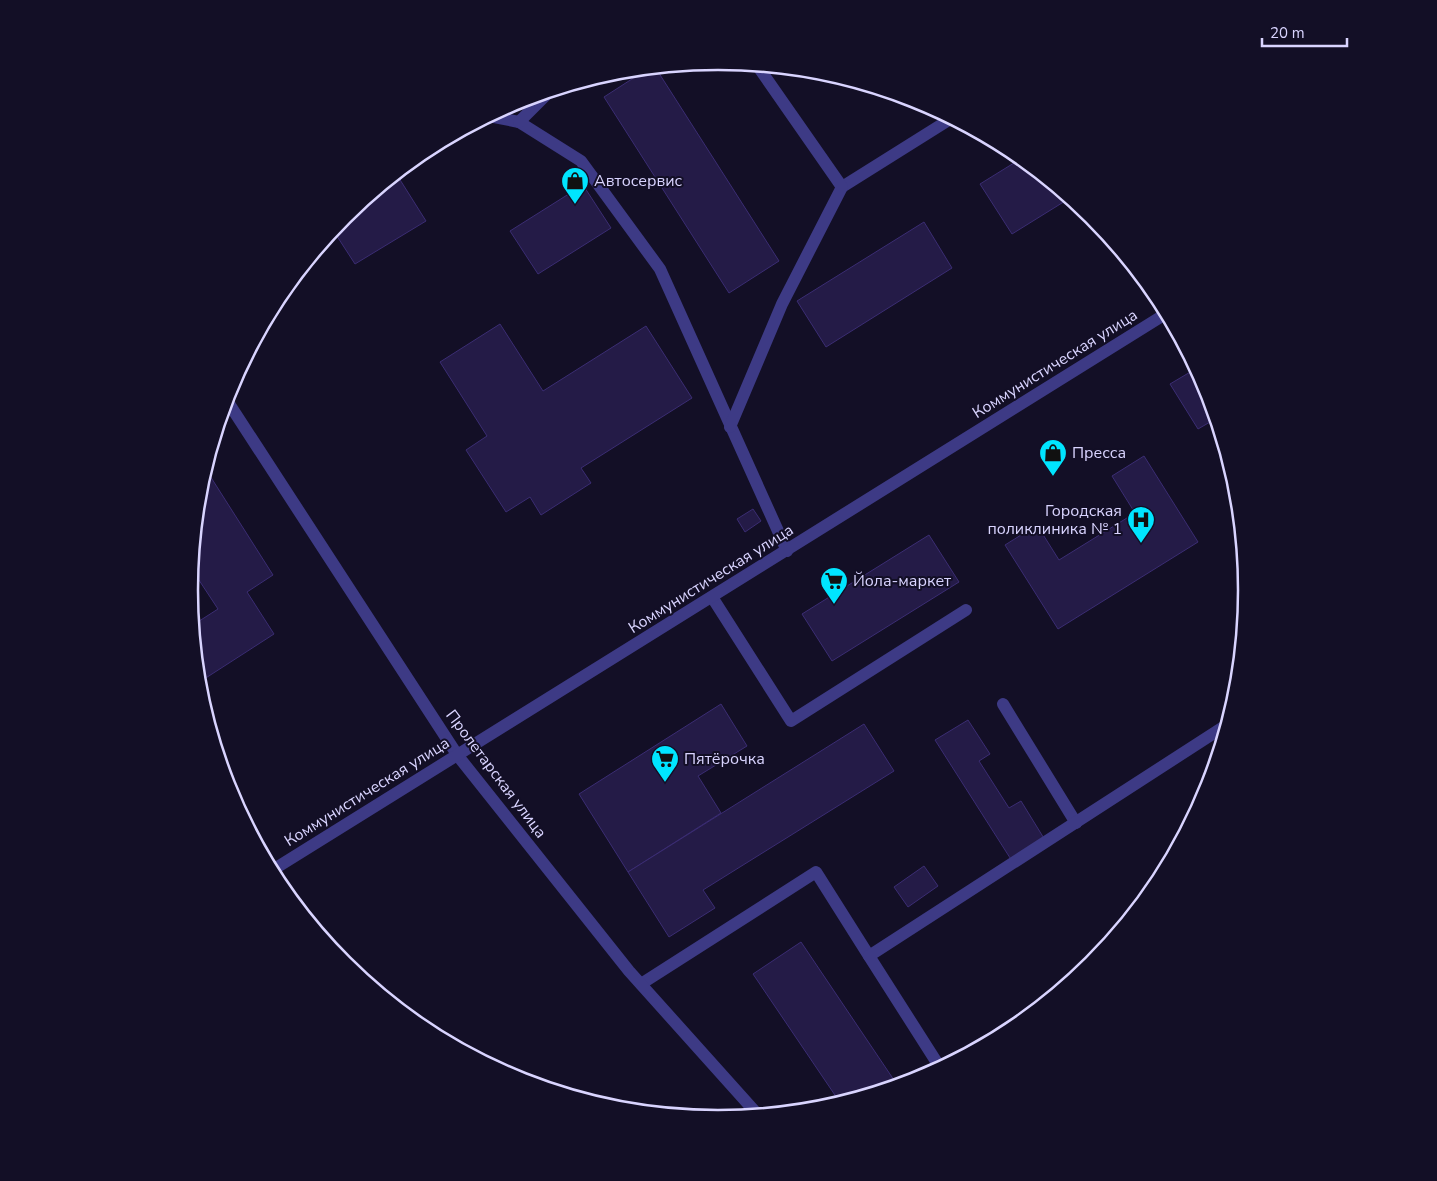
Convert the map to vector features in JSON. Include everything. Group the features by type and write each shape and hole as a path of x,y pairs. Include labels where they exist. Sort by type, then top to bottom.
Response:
{"street":[{"path":"762,72 842,187"},
{"path":"519,122 538,103"},
{"path":"500,118 519,122 581,161 660,269 787,550"},
{"path":"730,426 782,304 842,187 945,122"},
{"name":"Коммунистическая улица","path":"278,867 1161,317"},
{"name":"Пролетарская улица","path":"232,408 458,756 623,963 754,1110"},
{"path":"712,597 791,722 966,610"},
{"path":"1004,704 1076,823"},
{"path":"869,956 1220,729"},
{"path":"641,984 816,872 937,1062"}],"building":[{"path":"659,73 779,261 729,293 604,97 635,77"},
{"path":"1014,163 1065,201 1012,234 980,184"},
{"path":"400,180 426,221 355,264 337,236 375,199"},
{"path":"583,185 611,228 538,274 510,231"},
{"path":"924,222 952,268 826,347 797,301"},
{"path":"500,324 543,391 646,326 692,398 581,468 591,483 541,515 530,497 506,512 466,450 487,436 440,362"},
{"path":"1190,372 1211,422 1198,429 1170,384"},
{"name":"Городская поликлиника № 1","path":"1144,456 1198,542 1058,629 1005,545 1037,525 1059,560 1135,513 1112,476"},
{"path":"211,477 273,575 247,592 274,634 206,678 199,621 218,609 198,579 202,523"},
{"path":"753,509 761,521 745,532 737,519"},
{"path":"929,535 959,582 832,661 802,614"},
{"path":"721,704 747,746 698,776 721,813 628,872 579,794"},
{"path":"968,720 990,754 979,761 1009,808 1021,801 1045,840 1012,861 935,740"},
{"path":"864,724 894,771 703,890 715,908 669,937 628,872"},
{"path":"924,866 938,886 908,907 894,887"},
{"path":"801,942 894,1080 836,1097 753,974"}],"place":[{"name":"Автосервис","path":"575,205"},
{"name":"Пресса","path":"1053,477"},
{"name":"Городская поликлиника № 1","path":"1141,544"},
{"name":"Йола-маркет","path":"834,605"},
{"name":"Пятёрочка","path":"665,783"}]}
